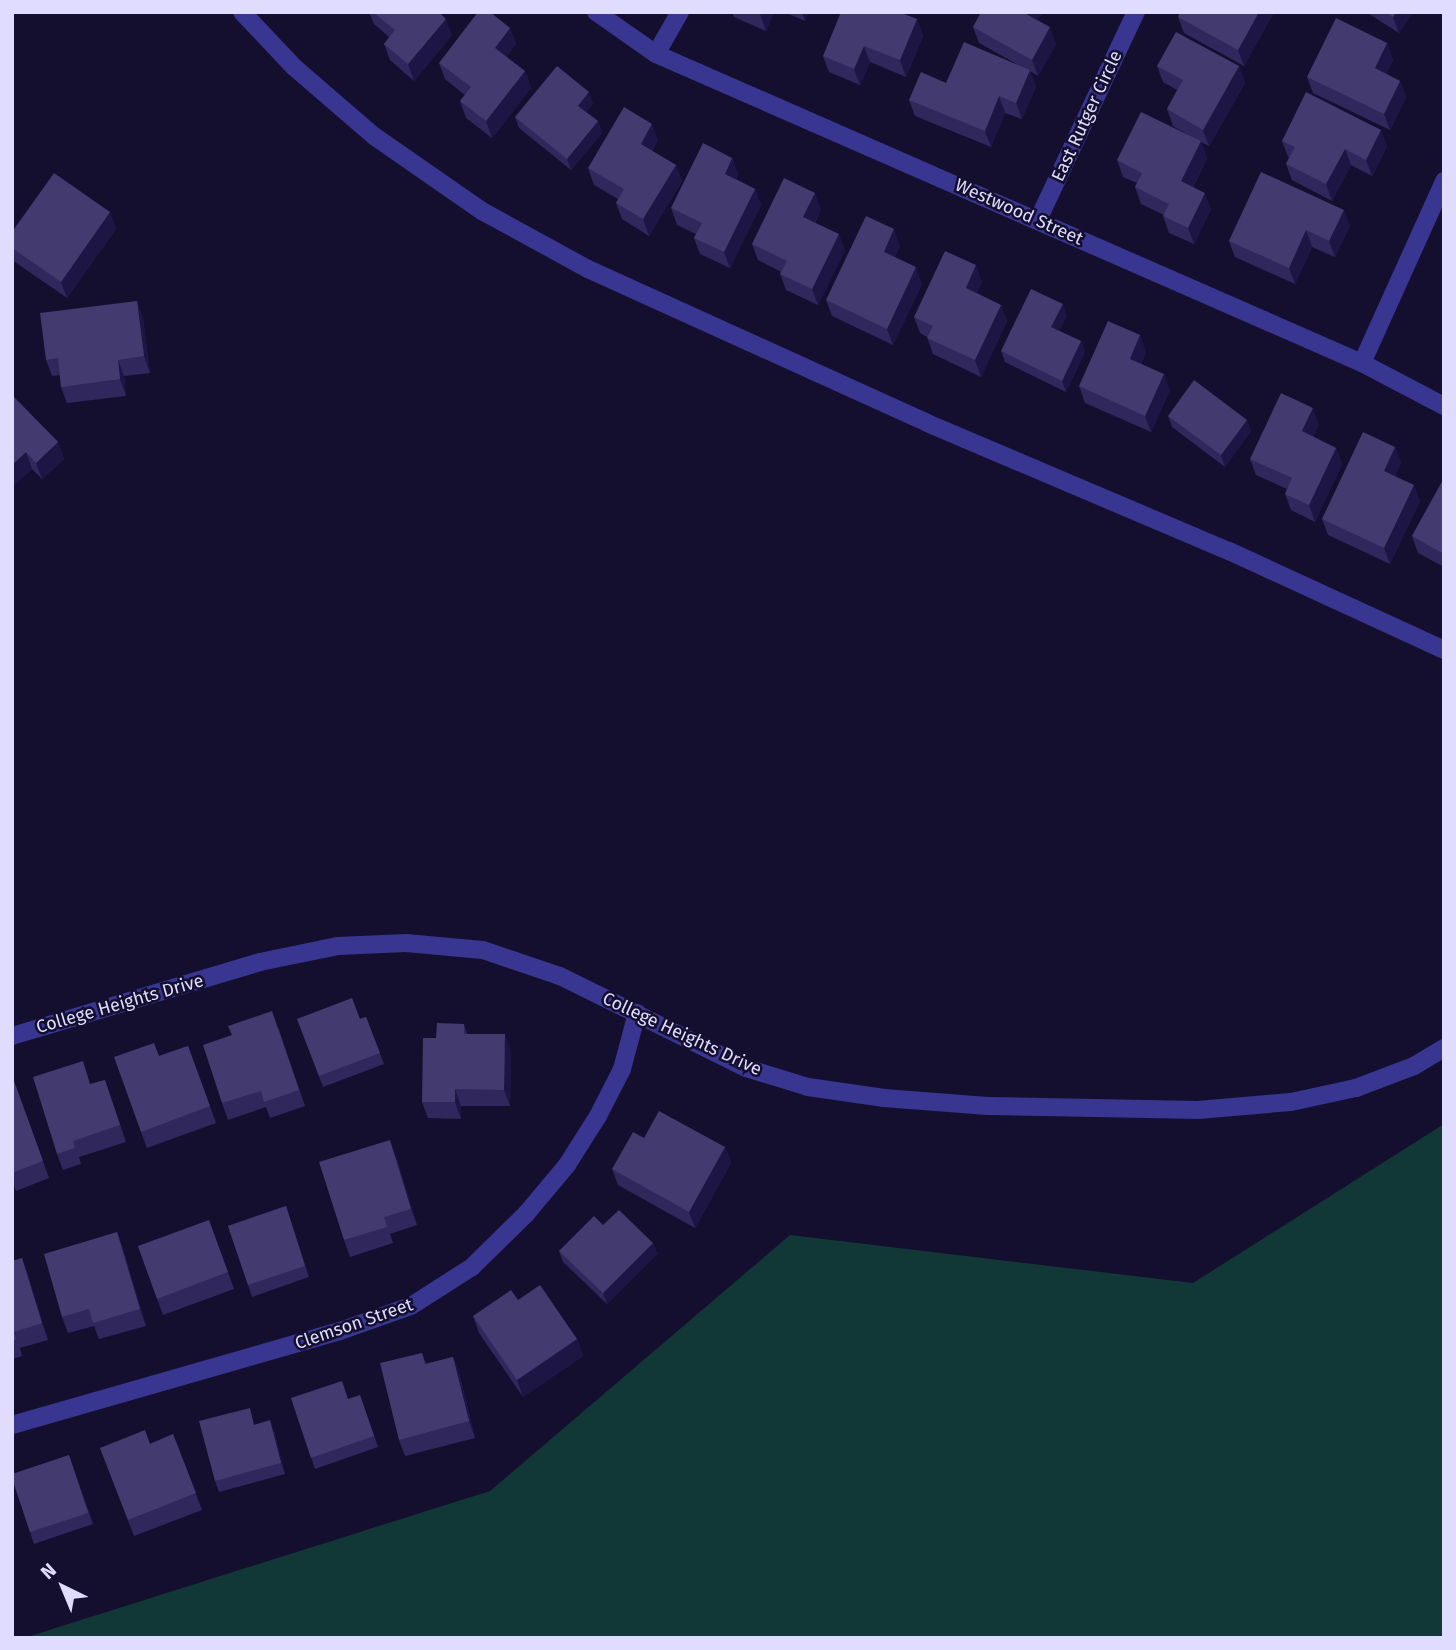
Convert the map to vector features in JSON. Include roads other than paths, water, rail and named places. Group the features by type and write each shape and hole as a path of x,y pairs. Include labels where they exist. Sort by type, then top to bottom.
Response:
{"street":[{"path":"242,12 294,67 374,136 482,211 588,269 927,423 1229,551 1444,650"},
{"name":"Westwood Street","path":"596,12 656,54 1362,363 1444,406"},
{"path":"656,54 680,12"},
{"name":"East Rutger Circle","path":"1038,220 1136,12"},
{"path":"1362,363 1444,181"},
{"name":"College Heights Drive","path":"12,1036 260,962 338,946 406,943 482,950 559,976 746,1068 808,1087 988,1106 1198,1110 1291,1102 1356,1088 1414,1066 1444,1048"},
{"name":"Clemson Street","path":"12,1425 340,1331 411,1306 472,1267 526,1214 567,1165 598,1116 622,1069 637,1013"}]}
